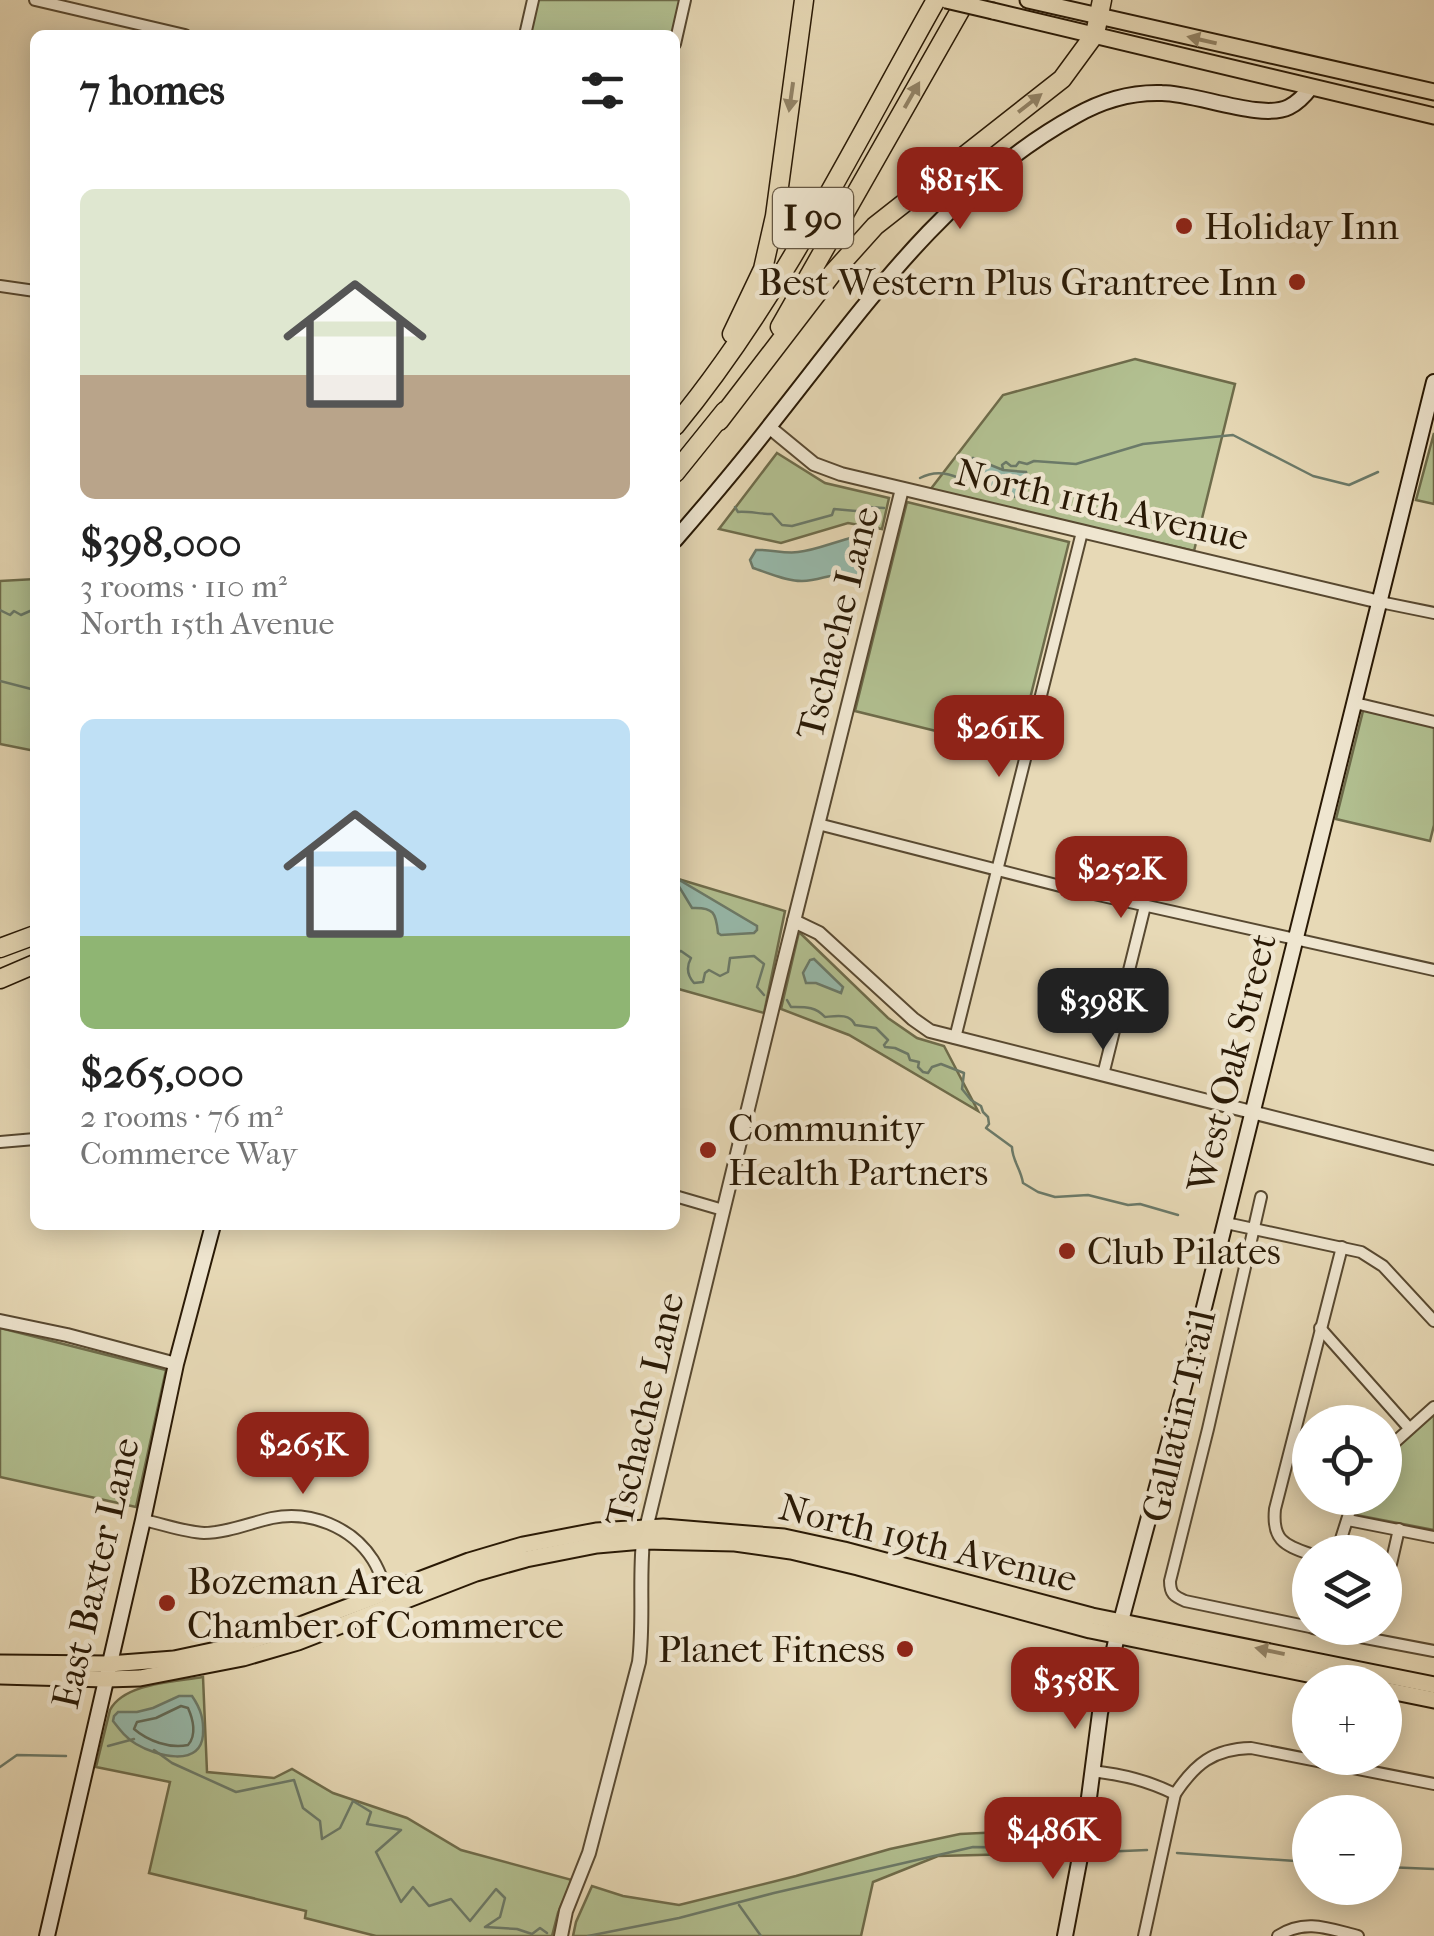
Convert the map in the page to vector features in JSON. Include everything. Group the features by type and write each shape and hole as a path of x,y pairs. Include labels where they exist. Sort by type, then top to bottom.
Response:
{"highway":[{"path":"680,416 730,338 763,270 775,216 804,0"},
{"name":"I 90","path":"680,418 750,324 936,0"},
{"name":"I 90","path":"680,467 719,421 773,338 966,0"},
{"path":"719,421 875,226 1062,79 1099,17"},
{"path":"0,948 30,937"},
{"path":"0,979 30,966"}],"main road":[{"path":"946,0 993,11 1099,17 1193,58 1434,116"},
{"path":"1028,0 1434,92"},
{"path":"1193,58 1231,60 1302,75 1319,66"},
{"path":"680,534 918,242 1024,147 1068,120 1116,99 1160,93 1270,112 1290,107 1311,87 1326,81 1360,88 1411,87"},
{"name":"West Oak Street","path":"1064,1936 1084,1836 1100,1713 1119,1628 1226,1223 1434,382"},
{"name":"East Baxter Lane","path":"47,1936 176,1364 213,1230"},
{"name":"North 19th Avenue","path":"0,1676 108,1672 235,1646 390,1599 470,1562 523,1545 596,1532 784,1538 844,1550 1092,1616 1119,1628 1292,1669"},
{"name":"North 19th Avenue","path":"1119,1628 1434,1685"},
{"name":"North 19th Avenue","path":"0,1663 108,1672"},
{"path":"1402,1693 1434,1700"}],"street":[{"path":"34,0 164,30"},
{"path":"526,30 533,0"},
{"path":"678,30 685,0"},
{"path":"0,286 30,290"},
{"name":"North 11th Avenue","path":"769,427 814,464 842,474 1434,614"},
{"name":"Tschache Lane","path":"561,1936 566,1911 590,1853 639,1662 645,1534 902,489"},
{"path":"955,1038 1082,532"},
{"path":"1355,703 1434,722"},
{"path":"818,824 1145,906 1434,970"},
{"path":"1103,1075 1145,906"},
{"path":"794,921 819,933 930,1031 1434,1158"},
{"path":"0,1142 30,1139"},
{"name":"Gallatin Trail","path":"1261,1196 1170,1590 1186,1601 1292,1623"},
{"path":"680,1197 723,1210"},
{"path":"1226,1223 1361,1252 1384,1266 1434,1321"},
{"path":"1292,1547 1277,1534 1274,1525 1278,1492 1342,1247"},
{"path":"1422,1307 1434,1295"},
{"path":"0,1321 176,1364"},
{"path":"1320,1328 1410,1428"},
{"path":"1402,1435 1434,1407"},
{"path":"1343,1535 1349,1515"},
{"path":"143,1520 204,1533 282,1516 322,1521 346,1533 366,1550 390,1599"},
{"path":"1348,1520 1434,1537"},
{"path":"1397,1535 1398,1529"},
{"path":"1402,1645 1434,1651"},
{"path":"1144,1936 1175,1794 1189,1772 1216,1754 1251,1748 1434,1784"},
{"path":"1092,1771 1147,1780 1175,1794"},
{"path":"1278,1936 1314,1925 1358,1936"}],"green space":[{"path":"533,0 685,0 676,30 526,30"},
{"path":"1135,359 1235,384 1194,551 930,490 1003,395"},
{"path":"1434,433 1434,504 1416,500"},
{"path":"777,453 825,483 889,498 882,529 848,523 781,543 719,529"},
{"path":"907,502 1069,542 1017,751 855,711"},
{"path":"30,579 30,750 0,744 0,581"},
{"path":"1364,707 1434,723 1434,825 1430,841 1336,819"},
{"path":"680,880 785,911 764,1013 680,989"},
{"path":"799,932 888,1018 917,1038 944,1046 978,1111 849,1035 781,1009"},
{"path":"0,1328 166,1370 136,1507 0,1477"},
{"path":"1434,1414 1434,1530 1356,1515 1402,1515 1402,1442"},
{"path":"203,1677 207,1772 274,1778 292,1769 333,1793 407,1818 461,1850 572,1880 552,1936 376,1936 305,1918 306,1911 149,1873 170,1782 96,1767 110,1710 126,1694 138,1689"},
{"path":"1067,1829 1064,1853 938,1856 873,1882 861,1936 573,1936 592,1886 623,1896 679,1905 960,1834"}],"water":[{"path":"973,458 1003,470 1026,472 1022,493 1002,496 995,487 991,494 985,493 967,463"},
{"path":"855,537 866,538 871,544 861,577 843,575 796,581 753,568 750,560 756,550 798,552"},
{"path":"680,881 757,926 757,930 721,935 712,913 692,908"},
{"path":"814,959 843,987 841,993 806,983 803,973"},
{"path":"179,1696 192,1696 203,1724 200,1745 186,1756 144,1748 129,1739 113,1721 118,1712 153,1708"}],"waterway":[{"path":"1003,469 1006,462 1011,466 1034,461 1076,464 1143,444 1233,435 1313,476 1349,485 1378,472"},
{"path":"920,478 939,473 959,478 970,466"},
{"path":"735,507 738,512 772,514 782,525 792,526 832,515 834,509 867,512 868,507 884,508"},
{"path":"0,610 10,615 14,611 21,615 30,611"},
{"path":"0,681 30,689"},
{"path":"680,951 691,958 688,971 694,983 703,982 709,970 720,976 728,972 730,958 754,956 764,964 757,987 764,995"},
{"path":"787,1000 791,1007 814,1009 825,1017 846,1017 855,1025 876,1028 888,1040 885,1047 908,1054 910,1060 919,1062 923,1072 941,1064 964,1073 962,1089 988,1117 986,1128 1012,1147 1023,1183 1038,1192 1055,1197 1088,1195 1178,1215"},
{"path":"108,1746 134,1739"},
{"path":"154,1750 172,1763 236,1792 294,1780 303,1808 320,1821 322,1839 340,1828 353,1801 371,1812 367,1824 401,1830 376,1852 401,1902 413,1887 429,1906 451,1899 470,1921 496,1889 505,1898 500,1917 485,1927 532,1934 540,1928 547,1933"},
{"path":"0,1767 17,1755 66,1756"},
{"path":"588,1936 973,1847 1058,1848"},
{"path":"1100,1852 1147,1850"},
{"path":"1177,1853 1292,1861"},
{"path":"1402,1868 1434,1869"},
{"path":"739,1905 761,1936"}],"place":[{"name":"Holiday Inn","path":"1184,226"},
{"name":"Best Western Plus Grantree Inn","path":"1297,282"},
{"name":"Community Health Partners","path":"708,1150"},
{"name":"Club Pilates","path":"1067,1251"},
{"name":"Bozeman Area Chamber of Commerce","path":"167,1603"},
{"name":"Planet Fitness","path":"905,1649"}]}
